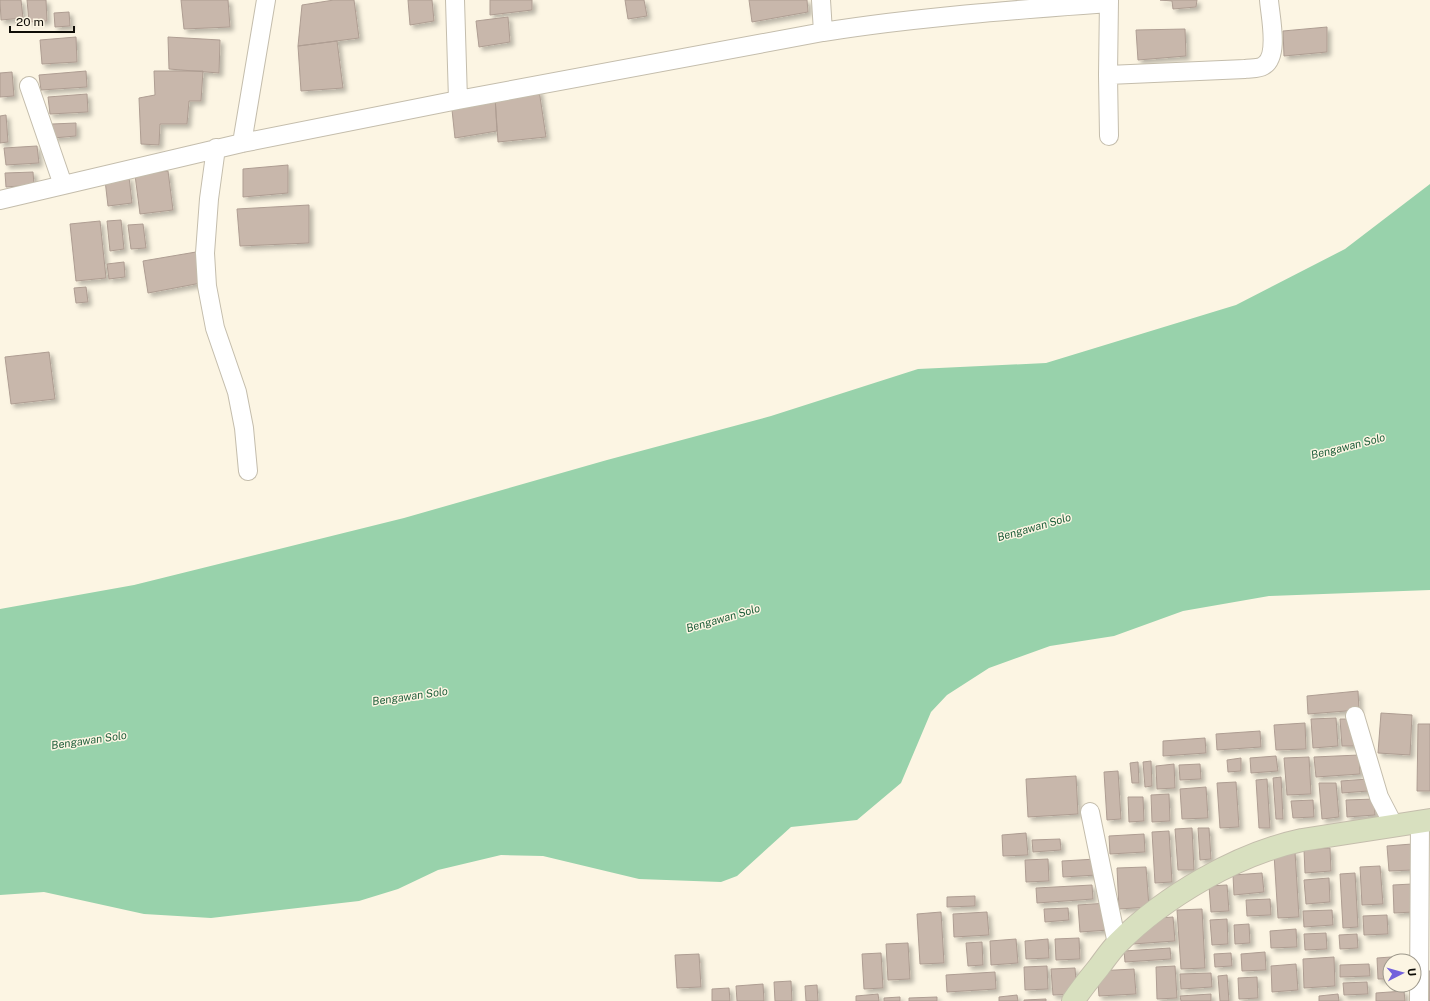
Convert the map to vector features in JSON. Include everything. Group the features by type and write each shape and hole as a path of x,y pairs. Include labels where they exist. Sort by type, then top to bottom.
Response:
{"street":[{"path":"242,143 266,0"},
{"path":"455,0 458,100"},
{"path":"822,0 823,32"},
{"path":"1108,75 1244,69 1263,66 1270,59 1273,49 1269,0"},
{"path":"0,200 216,148 458,100 823,32 876,24 968,14 1109,1 1109,136"},
{"path":"29,86 63,185"},
{"path":"216,148 209,199 205,253 207,286 215,328 237,392 244,428 248,471"},
{"path":"1355,716 1376,788 1385,810 1394,826"},
{"path":"1090,812 1117,944"},
{"path":"1073,1001 1117,944 1150,914 1190,887 1248,857 1284,844 1302,840 1425,821 1419,1001"}],"water":[{"name":"Bengawan Solo","path":"1430,184 1430,590 1269,596 1183,611 1114,636 1050,646 989,668 947,695 931,712 901,783 857,820 791,827 737,876 721,882 639,879 543,856 501,855 438,870 398,889 359,901 211,918 144,914 44,892 0,895 0,609 134,585 404,518 607,460 771,416 918,369 1046,363 1236,305 1345,249"}],"building":[{"path":"0,0 21,0 23,18 1,20"},
{"path":"27,0 46,0 47,21 29,22"},
{"path":"181,0 228,0 230,27 184,29"},
{"path":"334,0 354,0 359,38 298,46 302,5"},
{"path":"408,0 432,0 434,21 410,25"},
{"path":"490,0 532,0 532,10 490,15"},
{"path":"625,0 644,0 647,16 628,19"},
{"path":"749,0 807,0 808,12 752,22"},
{"path":"1160,0 1197,0 1196,7 1173,9 1172,1"},
{"path":"69,12 70,26 55,27 54,13"},
{"path":"508,17 510,42 479,47 476,21"},
{"path":"1327,27 1327,52 1284,56 1283,31"},
{"path":"1185,29 1186,56 1138,60 1136,30"},
{"path":"76,37 77,62 42,64 40,40"},
{"path":"168,37 220,40 219,73 169,69"},
{"path":"337,41 343,88 301,91 298,46"},
{"path":"86,71 87,87 41,90 39,75"},
{"path":"154,71 203,71 201,101 189,101 187,124 160,124 159,145 141,144 139,98 155,95"},
{"path":"12,72 14,96 0,97 0,73"},
{"path":"539,90 546,137 498,142 495,97"},
{"path":"87,94 88,112 50,114 48,97"},
{"path":"495,97 497,131 455,138 452,110"},
{"path":"6,115 8,142 0,143 0,116"},
{"path":"76,123 76,136 53,138 52,124"},
{"path":"37,146 39,163 6,165 4,148"},
{"path":"288,165 288,193 243,197 243,169"},
{"path":"168,171 173,210 140,214 135,175"},
{"path":"33,172 34,185 6,187 5,173"},
{"path":"129,177 132,203 108,206 105,180"},
{"path":"309,205 309,243 240,246 237,209"},
{"path":"121,220 124,249 110,251 107,221"},
{"path":"100,221 106,278 76,281 70,224"},
{"path":"143,224 146,248 131,249 128,225"},
{"path":"196,252 201,283 148,293 143,261"},
{"path":"124,262 125,277 109,279 107,264"},
{"path":"86,287 88,302 76,303 74,288"},
{"path":"49,352 55,399 11,404 5,357"},
{"path":"1358,691 1359,710 1308,714 1307,696"},
{"path":"1381,713 1412,715 1410,755 1378,753"},
{"path":"1336,718 1338,746 1313,748 1311,719"},
{"path":"1340,719 1353,719 1355,746 1342,746"},
{"path":"1305,723 1306,749 1276,750 1274,725"},
{"path":"1418,724 1430,724 1430,791 1417,791"},
{"path":"1260,731 1261,747 1217,750 1216,734"},
{"path":"1205,738 1206,753 1163,756 1163,741"},
{"path":"1359,755 1360,774 1316,777 1314,757"},
{"path":"1276,756 1278,771 1251,773 1250,758"},
{"path":"1309,757 1311,794 1287,795 1284,758"},
{"path":"1241,758 1241,771 1228,772 1227,760"},
{"path":"1151,761 1152,786 1145,787 1143,762"},
{"path":"1138,762 1139,783 1132,783 1130,763"},
{"path":"1174,764 1175,788 1157,789 1156,766"},
{"path":"1200,764 1201,779 1180,780 1179,765"},
{"path":"1118,771 1121,819 1107,820 1104,772"},
{"path":"1076,776 1078,814 1028,817 1026,779"},
{"path":"1281,777 1283,819 1276,819 1273,778"},
{"path":"1267,779 1270,828 1259,828 1256,780"},
{"path":"1368,779 1368,791 1342,793 1341,781"},
{"path":"1236,782 1239,827 1220,828 1217,783"},
{"path":"1319,783 1336,783 1339,817 1322,819"},
{"path":"1206,787 1208,818 1182,819 1180,789"},
{"path":"1169,794 1170,821 1152,822 1151,795"},
{"path":"1128,797 1143,797 1144,821 1129,822"},
{"path":"1374,799 1375,815 1347,817 1346,800"},
{"path":"1313,800 1314,817 1293,818 1291,801"},
{"path":"1192,828 1194,870 1178,870 1175,829"},
{"path":"1198,828 1209,828 1211,859 1200,860"},
{"path":"1169,831 1172,882 1155,883 1152,832"},
{"path":"1026,833 1028,855 1003,856 1002,835"},
{"path":"1144,834 1145,852 1110,854 1109,836"},
{"path":"1060,839 1061,850 1033,852 1032,840"},
{"path":"1412,844 1413,870 1389,871 1387,846"},
{"path":"1330,848 1331,871 1305,873 1304,850"},
{"path":"1295,852 1299,917 1278,918 1274,854"},
{"path":"1048,859 1049,881 1026,882 1025,860"},
{"path":"1096,859 1097,875 1063,877 1062,861"},
{"path":"1380,866 1383,904 1362,905 1360,867"},
{"path":"1146,867 1149,907 1119,909 1117,868"},
{"path":"1262,873 1264,892 1234,895 1233,875"},
{"path":"1355,873 1358,927 1343,928 1340,874"},
{"path":"1329,878 1330,902 1306,904 1304,880"},
{"path":"1412,884 1414,912 1394,913 1393,885"},
{"path":"1092,885 1093,899 1037,903 1036,888"},
{"path":"1227,885 1229,911 1211,912 1209,886"},
{"path":"975,896 975,906 947,907 947,897"},
{"path":"1270,899 1271,915 1247,916 1246,900"},
{"path":"1108,903 1109,930 1080,932 1078,905"},
{"path":"1068,908 1069,920 1045,922 1044,909"},
{"path":"1202,909 1205,968 1181,969 1177,910"},
{"path":"1332,910 1333,925 1304,927 1303,911"},
{"path":"941,912 944,963 920,964 917,914"},
{"path":"987,912 989,935 954,937 953,914"},
{"path":"1387,915 1388,934 1364,935 1363,916"},
{"path":"1173,917 1175,941 1133,944 1132,920"},
{"path":"1227,919 1228,944 1212,945 1210,920"},
{"path":"1249,924 1250,943 1235,944 1234,925"},
{"path":"1296,929 1297,947 1271,948 1270,931"},
{"path":"1326,933 1327,949 1305,950 1304,934"},
{"path":"1357,934 1358,948 1340,949 1339,935"},
{"path":"1079,938 1080,959 1056,960 1055,939"},
{"path":"1016,939 1018,963 991,965 990,941"},
{"path":"1048,939 1049,958 1026,959 1025,941"},
{"path":"982,942 983,965 968,966 966,943"},
{"path":"908,943 910,979 888,980 886,944"},
{"path":"1170,948 1171,959 1125,962 1124,951"},
{"path":"1265,952 1266,970 1242,971 1241,954"},
{"path":"881,953 883,988 864,989 862,954"},
{"path":"1231,953 1232,966 1215,967 1214,954"},
{"path":"699,954 701,987 677,988 675,955"},
{"path":"1334,957 1335,986 1304,988 1303,959"},
{"path":"1377,958 1382,958 1382,979 1378,979"},
{"path":"1296,964 1298,990 1272,992 1271,966"},
{"path":"1369,964 1370,976 1340,977 1340,965"},
{"path":"1047,966 1048,989 1025,990 1024,967"},
{"path":"1175,966 1177,998 1157,999 1156,967"},
{"path":"1075,968 1077,994 1053,995 1051,969"},
{"path":"1134,969 1136,994 1099,996 1097,971"},
{"path":"1422,971 1430,971 1430,1001 1421,1001"},
{"path":"995,972 996,989 947,992 946,975"},
{"path":"1211,973 1212,987 1181,989 1180,974"},
{"path":"1227,975 1229,1001 1220,1001 1218,976"},
{"path":"1257,977 1258,998 1239,999 1238,978"},
{"path":"791,981 792,1001 775,1001 774,982"},
{"path":"1367,982 1368,994 1344,995 1343,983"},
{"path":"763,984 764,1001 737,1001 736,986"},
{"path":"817,985 818,1001 806,1001 805,986"},
{"path":"729,988 730,1001 712,1001 712,989"},
{"path":"1376,993 1404,993 1405,1001 1376,1001"},
{"path":"878,994 879,1001 856,1001 856,996"},
{"path":"1211,994 1211,1001 1181,1001 1180,996"},
{"path":"1338,994 1339,1001 1319,1001 1319,996"},
{"path":"1017,995 1018,1001 999,1001 999,997"},
{"path":"900,997 900,1001 884,1001 884,998"},
{"path":"937,997 937,1001 909,1001 909,998"},
{"path":"1046,999 1046,1001 1024,1001 1024,1000"}]}
